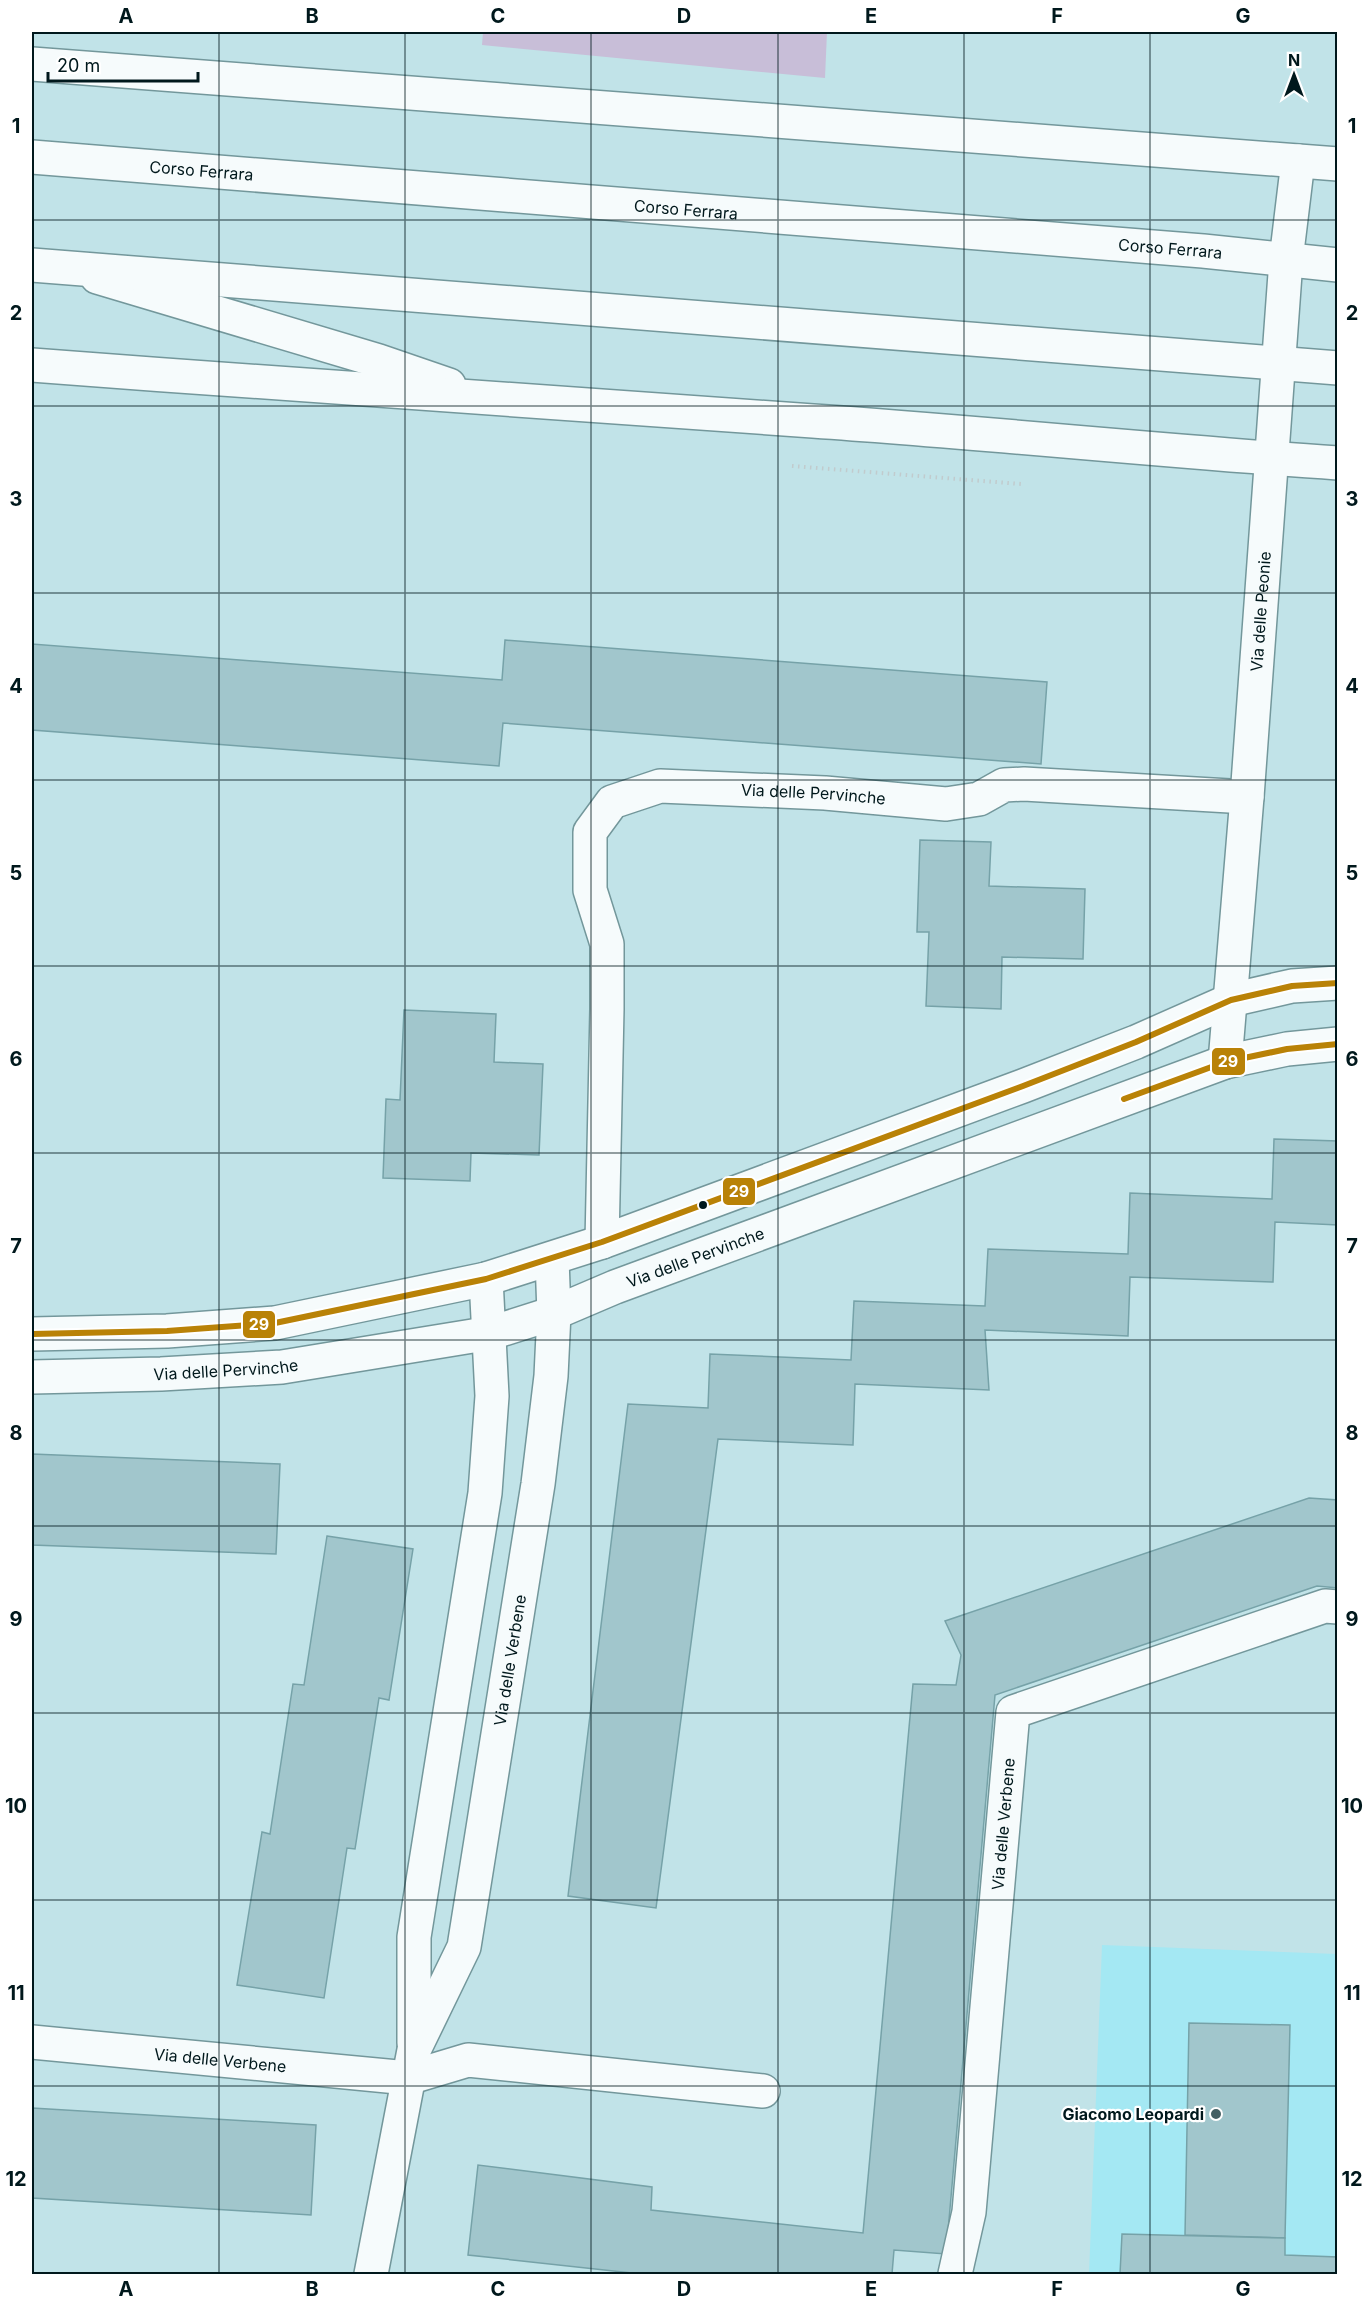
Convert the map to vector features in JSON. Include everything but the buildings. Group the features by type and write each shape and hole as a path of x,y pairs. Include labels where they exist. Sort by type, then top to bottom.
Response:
{"street":[{"path":"32,64 1338,164"},
{"name":"Corso Ferrara","path":"32,157 1191,250 1338,266"},
{"name":"Via delle Peonie","path":"1226,1062 1286,260 1298,161"},
{"path":"32,266 1338,368"},
{"path":"66,268 379,361 492,400"},
{"path":"32,366 816,421 1338,463"},
{"name":"Via delle Pervinche","path":"602,1242 607,944 590,890 590,832 612,802 660,786 825,793 946,804 979,798 1004,785 1024,784 1247,797"},
{"path":"32,1334 166,1331 275,1323 486,1279 602,1242 1033,1082 1136,1042 1231,1000 1292,986 1338,983"},
{"name":"Via delle Pervinche","path":"32,1377 161,1374 282,1367 491,1333 554,1313 615,1287 1226,1062 1287,1048 1338,1044"},
{"name":"Via delle Verbene","path":"411,2064 464,1947 538,1485 551,1376 554,1313 552,1259"},
{"name":"Via delle Verbene","path":"371,2274 411,2064 414,1937 485,1493 492,1396 491,1333 486,1279"},
{"name":"Via delle Verbene","path":"955,2274 969,2212 1013,1712 1325,1606 1338,1607"},
{"name":"Via delle Verbene","path":"32,2042 411,2064 468,2060 763,2091"}],"shaded area":[{"path":"483,32 827,32 825,78 482,45"},
{"name":"Giacomo Leopardi","path":"1102,1945 1337,1954 1337,2274 1089,2274"}],"transit line":[{"name":"29","path":"32,1334 167,1331 275,1323 486,1279 602,1242 1023,1086 1136,1042 1231,1000 1292,986 1338,983"},
{"name":"29","path":"1124,1099 1225,1062 1287,1049 1338,1044"}],"place":[{"name":"Giacomo Leopardi","path":"1216,2114"}]}
